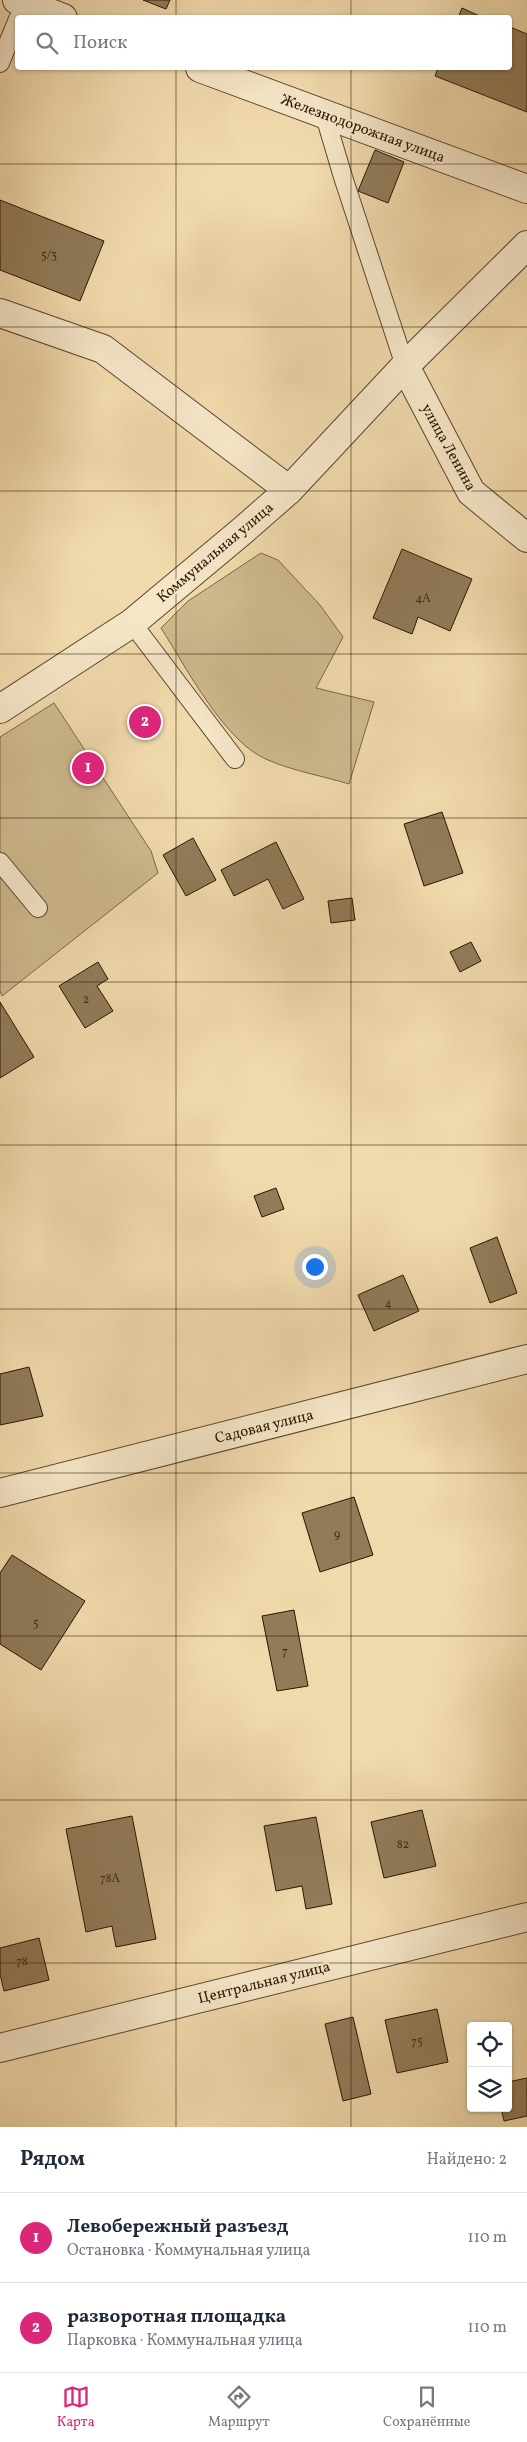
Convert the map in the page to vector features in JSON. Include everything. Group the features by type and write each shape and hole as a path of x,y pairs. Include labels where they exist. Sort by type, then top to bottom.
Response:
{"street":[{"path":"20,8 50,15"},
{"name":"Железнодорожная улица","path":"206,70 527,188"},
{"name":"Коммунальная улица","path":"0,709 132,623 289,490 405,366 527,245"},
{"path":"0,314 102,349 289,490"},
{"name":"улица Ленина","path":"405,366 471,492 520,535 527,538"},
{"name":"Садовая улица","path":"0,1493 527,1359"},
{"name":"Центральная улица","path":"0,2048 527,1917"}],"lane":[{"path":"0,63 15,22"},
{"path":"324,113 342,178 405,366"},
{"path":"132,623 235,759"},
{"path":"0,862 38,908"}],"shaded area":[{"path":"261,553 278,560 320,605 343,637 316,688 374,702 349,784 288,767 268,760 252,751 222,721 161,628 188,601"},
{"path":"54,703 151,851 158,873 2,996 0,991 0,737"}],"building":[{"path":"143,0 170,0 166,9"},
{"path":"462,8 477,15 459,15"},
{"path":"512,28 527,34 527,112 435,76 437,70 512,70"},
{"path":"375,150 404,162 388,203 358,191"},
{"path":"0,200 104,241 80,301 0,270"},
{"path":"402,549 472,579 450,631 418,617 412,634 373,618"},
{"path":"442,812 463,873 424,886 404,824"},
{"path":"193,838 216,880 186,896 163,855"},
{"path":"276,842 304,899 283,909 268,879 234,896 221,870"},
{"path":"352,898 355,920 331,923 328,901"},
{"path":"471,942 481,961 460,972 450,952"},
{"path":"98,962 108,979 97,986 113,1011 85,1028 59,986"},
{"path":"0,1002 34,1057 0,1078"},
{"path":"276,1188 284,1209 262,1217 254,1196"},
{"path":"497,1237 517,1293 490,1303 470,1248"},
{"path":"403,1275 419,1311 374,1331 358,1295"},
{"path":"29,1367 43,1416 0,1425 0,1374"},
{"path":"354,1497 373,1555 320,1572 302,1513"},
{"path":"12,1555 85,1601 41,1670 0,1644 0,1573"},
{"path":"294,1610 308,1686 277,1691 262,1616"},
{"path":"422,1810 436,1866 384,1878 371,1822"},
{"path":"132,1816 156,1939 116,1947 112,1926 86,1932 66,1829"},
{"path":"316,1817 332,1904 306,1909 302,1886 276,1891 264,1826"},
{"path":"39,1938 49,1980 4,1991 0,1974 0,1948"},
{"path":"437,2009 448,2062 397,2073 385,2020"},
{"path":"353,2017 371,2094 343,2101 325,2024"},
{"path":"527,2078 527,2116 504,2121 502,2112 512,2112 512,2081"}],"place":[{"name":"разворотная площадка","path":"145,722"},
{"name":"Левобережный разъезд","path":"88,768"}]}
